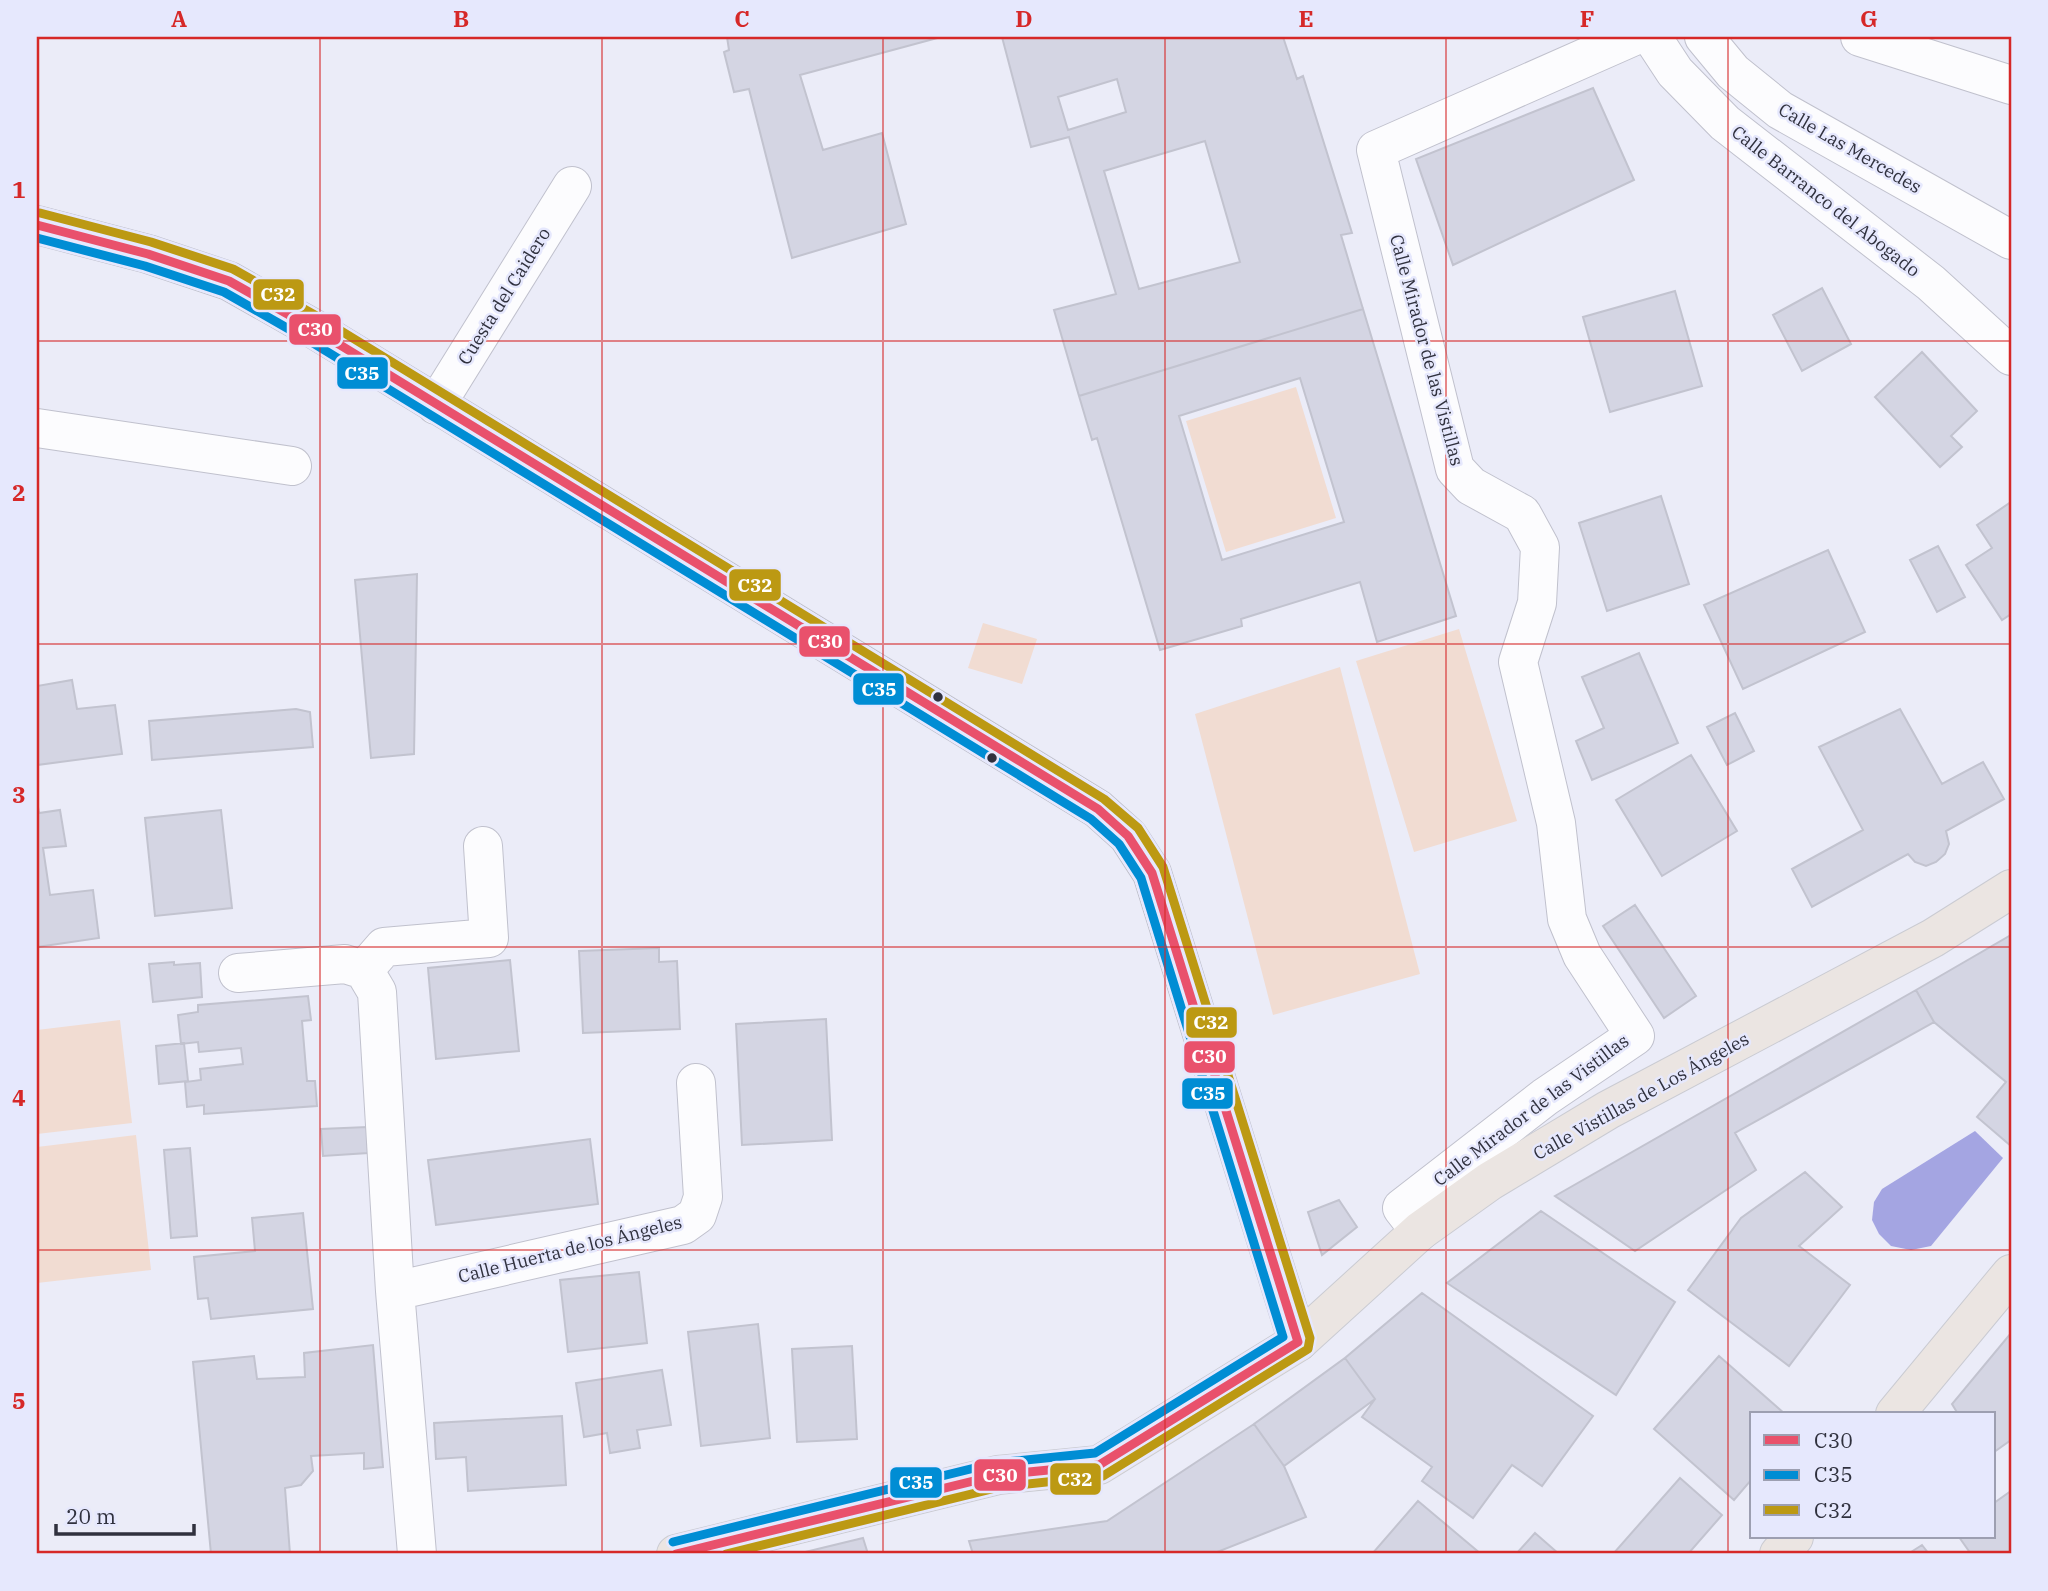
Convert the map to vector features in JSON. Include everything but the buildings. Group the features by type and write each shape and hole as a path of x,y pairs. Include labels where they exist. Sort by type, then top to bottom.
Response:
{"main road":[{"name":"Calle Vistillas de Los Ángeles","path":"676,1554 998,1475 1099,1465 1298,1342 1420,1231 1490,1181 1608,1110 1933,939 2011,889"},
{"path":"1897,1412 2011,1274"},
{"path":"1779,1554 1793,1538"}],"street":[{"name":"Calle Mirador de las Vistillas","path":"1420,1231 1402,1208 1545,1097 1634,1037 1582,955 1567,919 1556,823 1518,662 1537,603 1540,547 1522,514 1471,486 1455,469 1376,150 1632,37"},
{"name":"Calle Barranco del Abogado","path":"1652,37 1675,72 1725,123 1931,283 2011,356"},
{"name":"Calle Las Mercedes","path":"1704,37 1733,72 1780,110 2011,240"},
{"path":"1860,37 2011,85"},
{"name":"Cuesta del Caidero","path":"436,405 572,186"},
{"path":"37,225 148,254 229,281 314,329 1098,809 1128,836 1152,873 1298,1342"},
{"path":"37,428 292,466"},
{"path":"364,970 384,947 489,938 483,846"},
{"path":"238,973 345,964 364,970 377,992 395,1291 417,1554"},
{"name":"Calle Huerta de los Ángeles","path":"395,1291 683,1225 697,1215 703,1197 696,1083"}],"shaded area":[{"path":"1296,387 1336,518 1226,552 1186,421"},
{"path":"983,623 1037,639 1022,684 968,668"},
{"path":"1459,629 1517,821 1414,852 1356,661"},
{"path":"1340,667 1420,974 1273,1015 1195,714"},
{"path":"120,1020 132,1123 37,1134 37,1030"},
{"path":"136,1135 151,1270 37,1283 37,1147"}],"water":[{"path":"1975,1131 2003,1158 1931,1246 1911,1250 1891,1246 1879,1234 1872,1220 1874,1202 1882,1189"}],"transit line":[{"name":"C32","path":"40,213 151,242 233,269 320,318 1104,799 1138,828 1163,867 1310,1338 1308,1349 1103,1476 1000,1487 726,1554"},
{"name":"C30","path":"37,225 148,254 229,281 314,329 1098,809 1128,836 1152,873 1298,1342"},
{"name":"C35","path":"37,238 145,266 224,292 308,340 1091,819 1119,844 1141,878 1283,1337 1095,1453 995,1463 673,1542"},
{"name":"C30","path":"676,1554 998,1475 1099,1465 1298,1342"}]}
